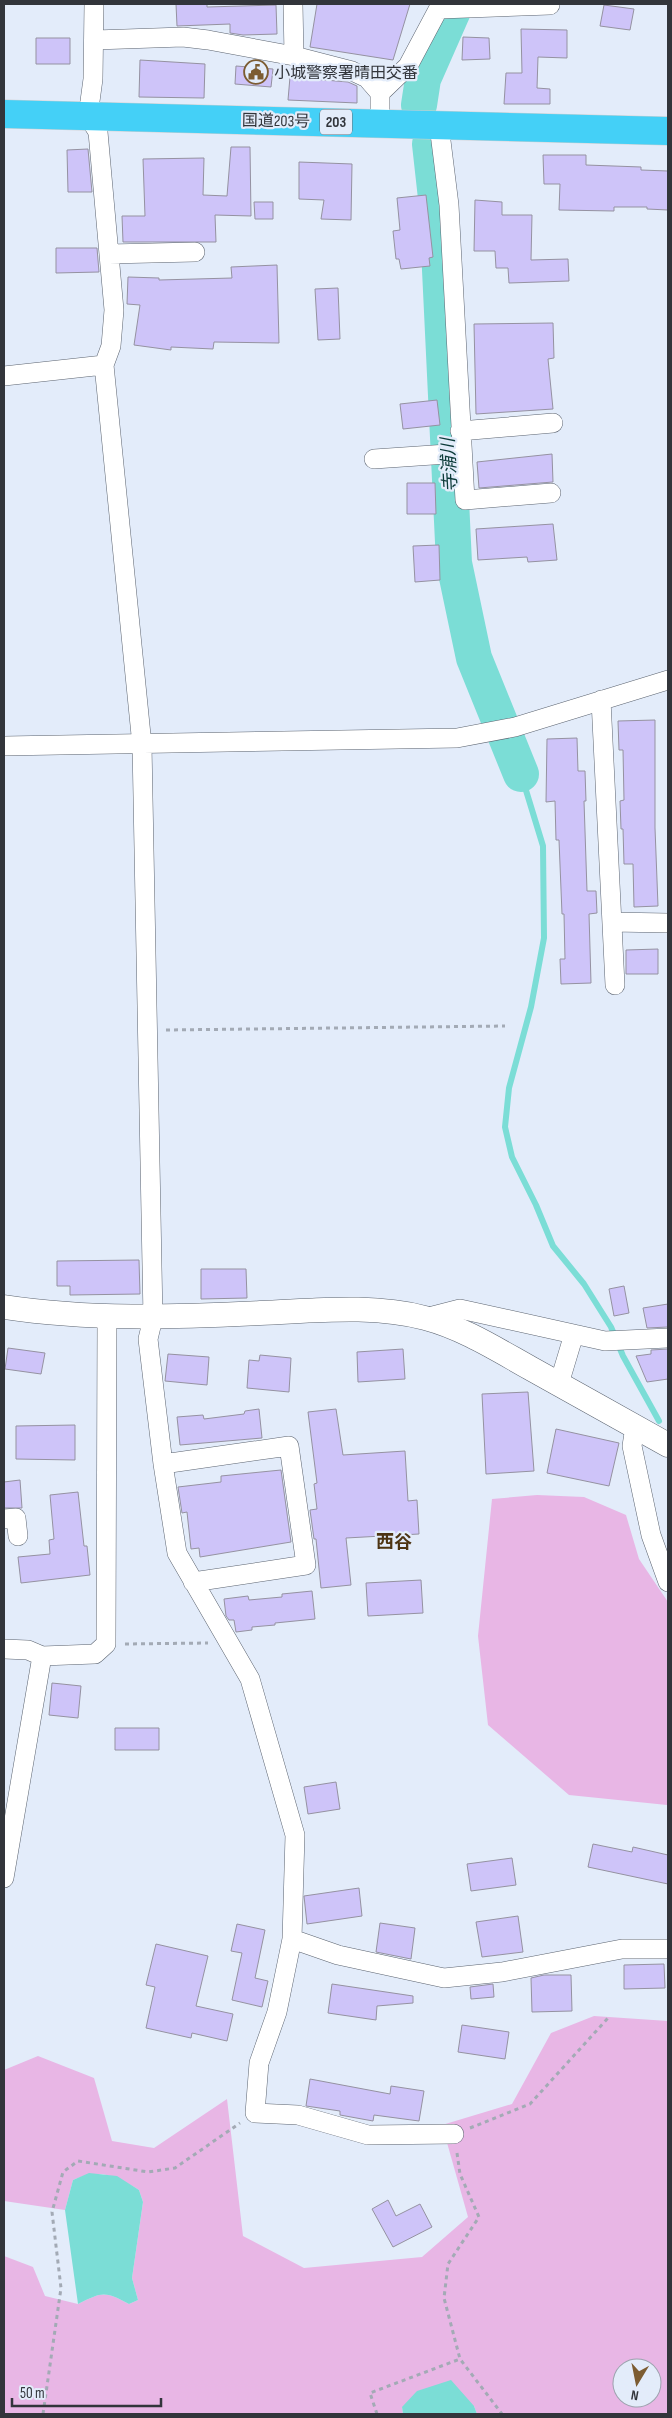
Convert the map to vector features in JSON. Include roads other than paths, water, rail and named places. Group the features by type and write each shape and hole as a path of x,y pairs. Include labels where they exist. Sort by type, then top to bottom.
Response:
{"highway":[{"name":"国道203号","path":"4,114 668,131"}],"street":[{"path":"94,4 95,40 88,116 98,132 114,310 111,346 104,365 142,745 153,1318 148,1339 163,1464 177,1553 250,1679 295,1835 292,1939 277,2012 259,2063 255,2113 298,2115 368,2135 454,2134"},
{"path":"294,4 294,56"},
{"path":"380,93 408,66 441,6 550,4"},
{"path":"95,40 183,37 294,56 352,71 367,78 380,93 380,123"},
{"path":"439,125 449,205 465,500 551,493"},
{"path":"109,254 195,252"},
{"path":"4,376 104,365"},
{"path":"460,431 553,424"},
{"path":"374,459 462,453"},
{"path":"4,746 457,738 515,726 668,680"},
{"path":"601,700 615,985"},
{"path":"612,922 668,923"},
{"path":"4,1307 42,1313 107,1317 153,1318 343,1310 386,1311 425,1318 464,1331 668,1445"},
{"path":"425,1318 460,1309 605,1341 668,1338"},
{"path":"4,1649 28,1650 42,1656 95,1654 106,1644 107,1317"},
{"path":"559,1384 574,1334"},
{"path":"635,1427 632,1446 649,1526 668,1582"},
{"path":"163,1464 289,1446 306,1565 193,1582"},
{"path":"4,1519 16,1518 18,1536"},
{"path":"4,1878 42,1656"},
{"path":"292,1939 338,1954 444,1978 502,1972 622,1949 668,1949"}],"waterway":[{"name":"寺浦川","path":"419,105 423,79 456,4"},
{"name":"寺浦川","path":"430,144 437,207 454,563 474,658 521,774"},
{"path":"521,774 543,846 544,938 531,1007 509,1088 505,1127 512,1157 536,1205 553,1246 584,1284 611,1327 623,1356 659,1421"}],"place":[{"name":"小城警察署晴田交番","path":"256,72"}],"district":[{"name":"西谷","path":"394,1542"}]}
